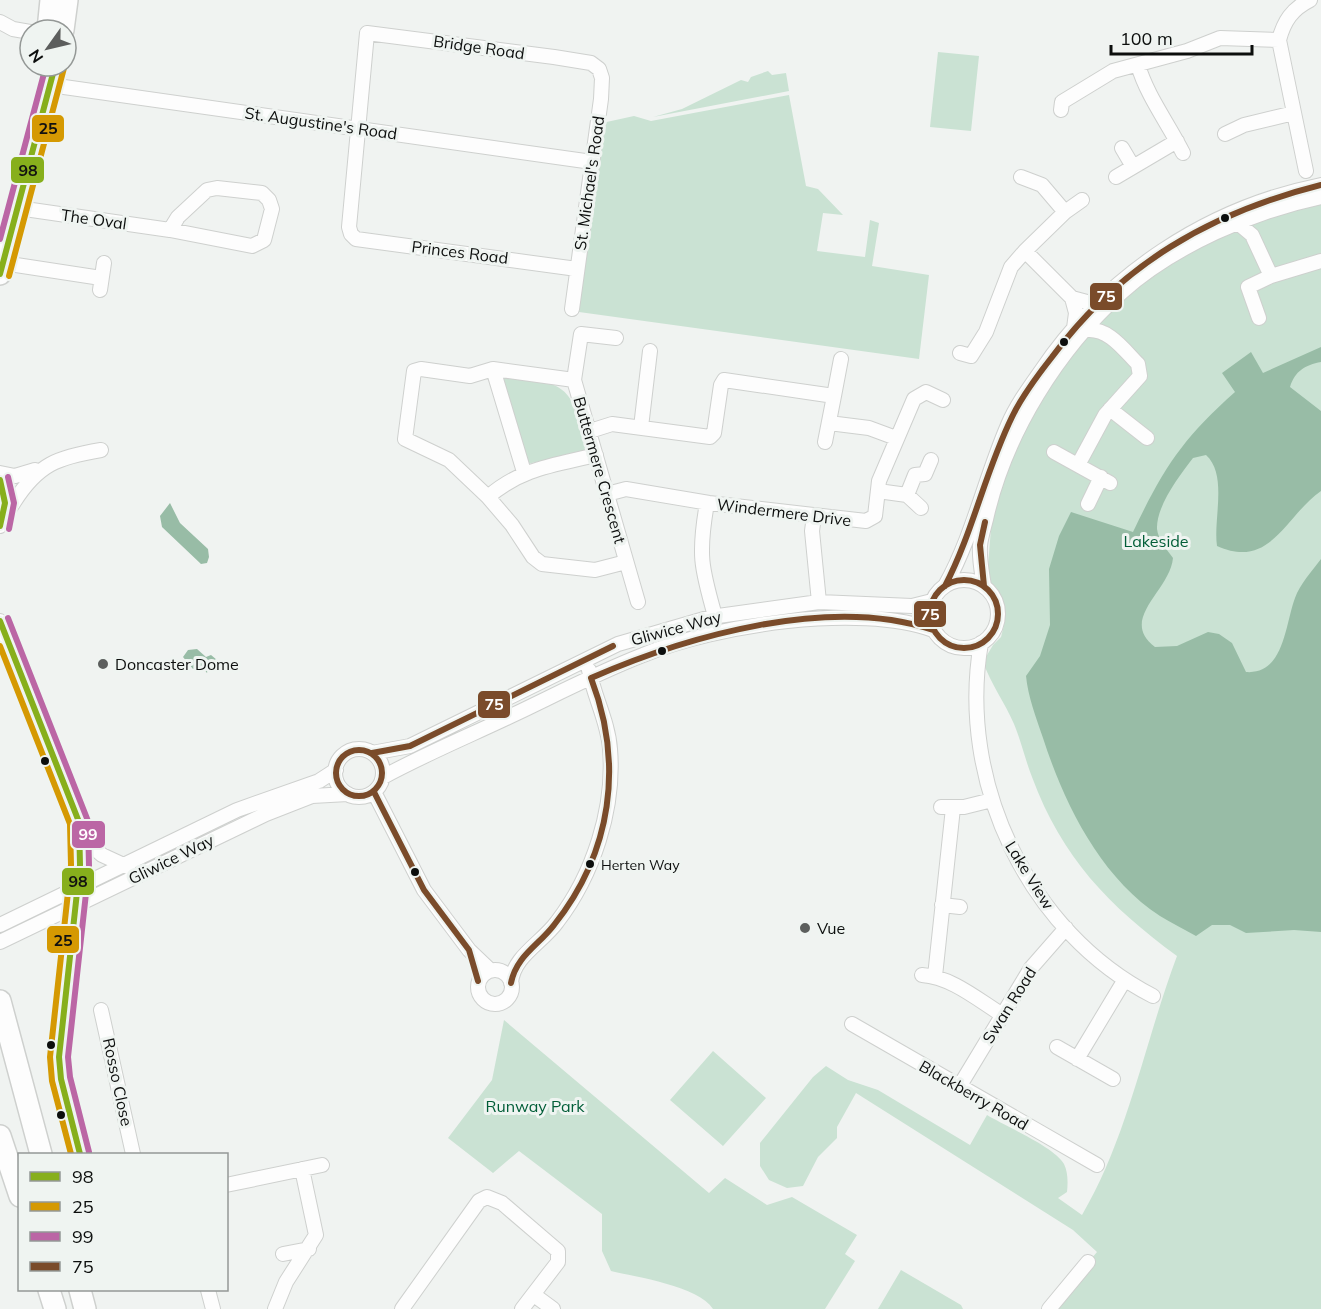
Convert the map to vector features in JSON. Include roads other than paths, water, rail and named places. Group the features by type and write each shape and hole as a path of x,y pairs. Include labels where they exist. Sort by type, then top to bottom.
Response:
{"highway":[{"path":"49,18 51,0"},
{"path":"65,18 67,0"},
{"path":"0,224 21,151 37,78"},
{"path":"1,268 51,78"},
{"path":"0,1001 40,1153"},
{"path":"0,1136 18,1190"},
{"path":"49,1291 57,1309"},
{"path":"80,1291 85,1309"}],"street":[{"path":"1299,190 1306,171 1279,40 1283,25 1290,15 1298,6 1310,0"},
{"path":"0,22 18,30"},
{"name":"Bridge Road","path":"357,128 367,33 591,63"},
{"path":"1058,102 1103,75 1227,37 1279,40"},
{"name":"St. Michael's Road","path":"572,309 602,78 598,69 591,63"},
{"path":"1116,177 1132,165 1180,147 1161,109 1146,88 1138,65"},
{"name":"St. Augustine's Road","path":"69,78 357,128 592,162"},
{"path":"1226,134 1244,125 1294,113"},
{"name":"Princes Road","path":"357,128 349,227 356,239 577,269"},
{"path":"1122,148 1132,165"},
{"path":"1306,171 1321,184"},
{"path":"1021,177 1039,175 1065,212"},
{"path":"945,586 960,580 972,580 984,586 993,595 998,609 998,621 992,633 981,644 962,649 949,645 933,630 930,618 932,602 945,586 967,539 983,488 1009,423 1051,356 1081,329 1150,258 1188,235 1256,203 1321,184"},
{"name":"The Oval","path":"18,208 170,230 252,246 264,240 272,209 269,200 262,193 217,188 207,190 178,217 170,230"},
{"path":"1025,251 1072,298 1102,306 1154,268 1190,247 1257,216 1321,197"},
{"path":"960,353 971,356 986,332 1011,267 1065,212 1082,200"},
{"path":"1252,235 1257,216"},
{"path":"1239,224 1252,235 1270,276"},
{"path":"1259,318 1247,289 1270,276 1321,261"},
{"path":"1,268 100,284 104,263"},
{"path":"984,586 980,545 995,479 1023,418 1081,329 1072,298"},
{"path":"1078,465 1110,409 1140,376 1141,370 1113,339 1106,325 1102,306"},
{"path":"1081,329 1098,330 1113,339"},
{"path":"574,380 581,334 616,338"},
{"path":"641,427 650,351"},
{"path":"825,442 841,359"},
{"name":"Buttermere Crescent","path":"626,562 595,570 542,564 533,557 512,525 488,497 449,460 405,440 414,371 421,369 470,376 493,369 574,380 638,602"},
{"path":"493,369 524,472"},
{"path":"590,431 612,424 710,436 714,433 721,385 724,380 834,396"},
{"name":"Windermere Drive","path":"607,494 626,489 707,503 866,521 875,516 879,481 896,438 919,394 926,392 943,400"},
{"path":"1110,409 1150,441"},
{"path":"829,423 868,428 896,438"},
{"path":"0,473 24,475 66,456 101,450"},
{"path":"1054,452 1106,480 1088,504"},
{"path":"488,497 505,482 524,472 596,455"},
{"path":"907,495 915,475 925,474 931,460"},
{"path":"2,522 28,480 46,465"},
{"path":"0,480 6,496 2,522"},
{"path":"878,491 907,495 921,508"},
{"path":"707,503 700,544 701,561 715,616"},
{"path":"814,516 812,531 819,602"},
{"name":"Gliwice Way","path":"372,753 410,746 618,644 715,616 819,602 912,606 932,602"},
{"name":"Gliwice Way","path":"383,777 644,654 702,637 767,623 832,618 910,621 933,630"},
{"path":"0,621 80,822 78,888 74,908 59,1068 80,1153"},
{"name":"Lake View","path":"981,644 976,674 977,722 992,800 1008,842 1022,870 1066,928 1124,981 1153,996"},
{"name":"Lake View","path":"962,649 976,674"},
{"path":"469,950 480,996 494,1004 507,999 516,964 558,922 580,889 594,854 604,814 610,749 599,700 589,669 599,653"},
{"path":"550,676 579,674 591,678"},
{"path":"359,750 372,753 383,769 383,777 375,792 365,797 348,794 339,786 336,770 339,762 351,751 359,750"},
{"name":"Gliwice Way","path":"0,925 237,810 319,781 336,770"},
{"path":"375,792 424,890 469,950 493,970 507,975 511,983"},
{"name":"Gliwice Way","path":"0,942 249,822 312,796 348,794"},
{"path":"992,800 947,808 942,905 928,976 1001,1014"},
{"path":"81,841 87,842 102,855 141,873"},
{"path":"942,905 960,907"},
{"path":"0,914 18,916"},
{"name":"Swan Road","path":"959,1087 1001,1014 1042,952 1066,928"},
{"path":"478,981 493,970 516,964"},
{"path":"1077,1059 1124,981"},
{"name":"Rosso Close","path":"101,1010 133,1153"},
{"name":"Blackberry Road","path":"852,1024 1097,1165"},
{"path":"1057,1047 1113,1079"},
{"path":"228,1185 322,1165"},
{"path":"275,1309 294,1269 316,1236 302,1169"},
{"path":"402,1309 479,1201 487,1197 502,1203 558,1251 560,1257 522,1309"},
{"path":"294,1269 287,1254 309,1249"},
{"path":"1049,1309 1088,1262"},
{"path":"57,1309 61,1291"},
{"path":"208,1291 213,1309"},
{"path":"534,1294 553,1309"}],"place":[{"name":"Doncaster Dome","path":"103,664"},
{"name":"Herten Way","path":"590,864"},
{"name":"Vue","path":"805,928"}],"park label":[{"name":"Lakeside","path":"1156,541"},
{"name":"Runway Park","path":"535,1106"}]}
